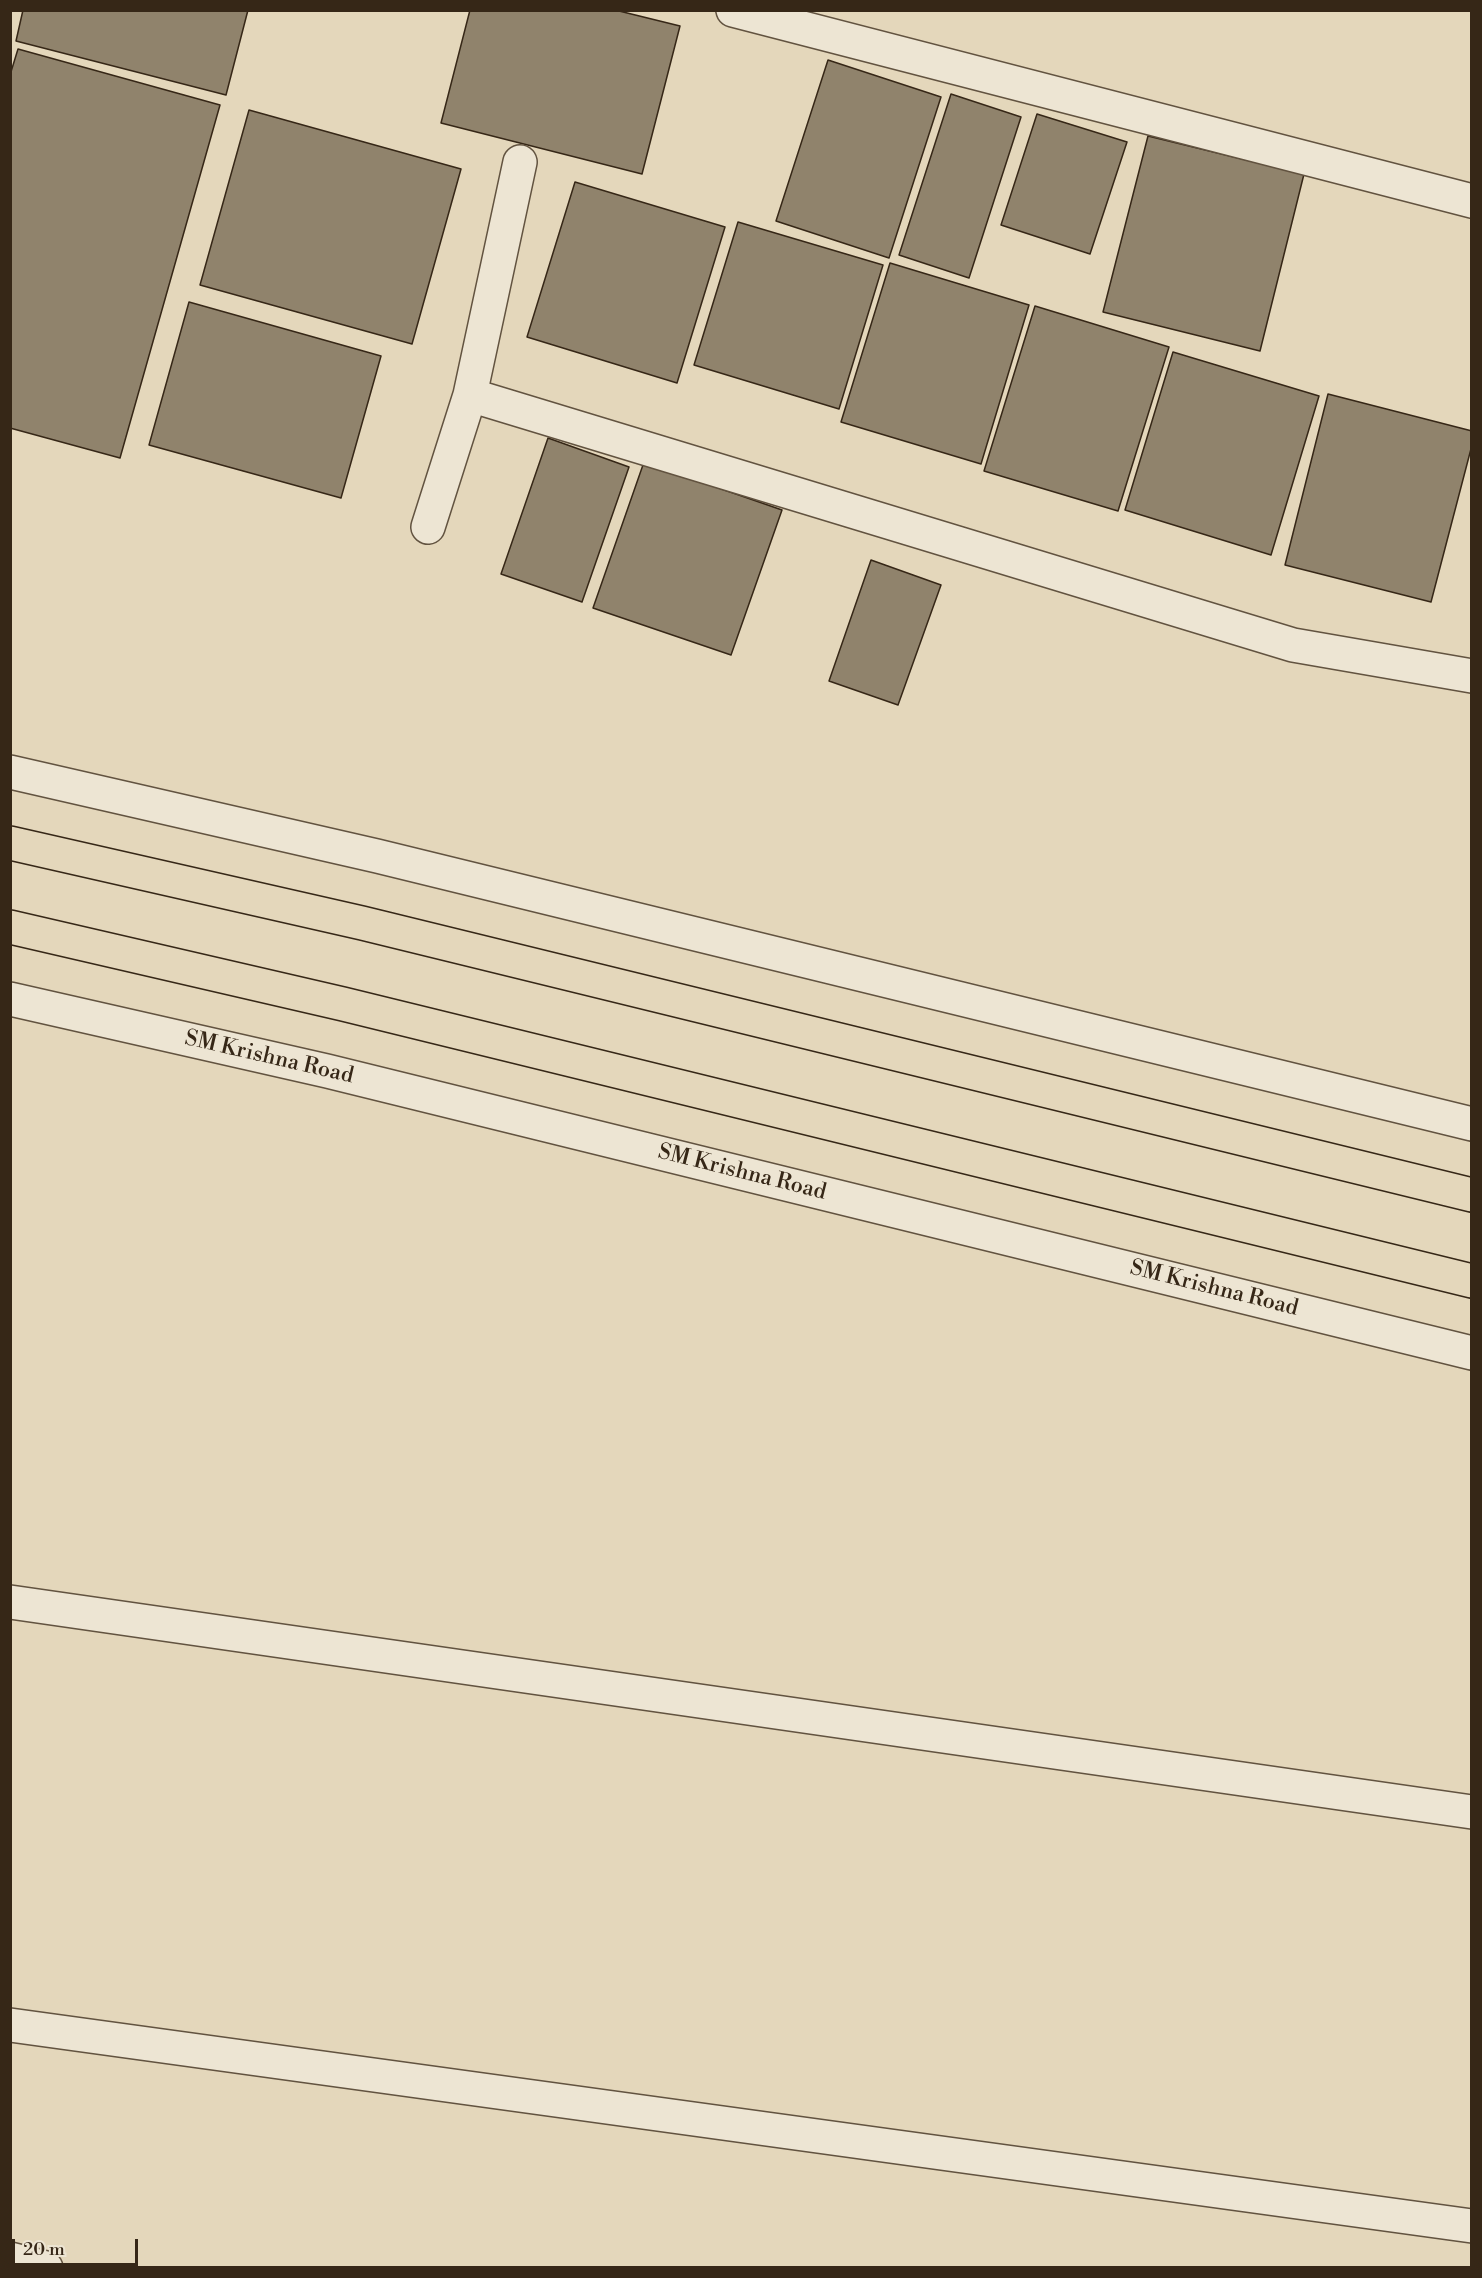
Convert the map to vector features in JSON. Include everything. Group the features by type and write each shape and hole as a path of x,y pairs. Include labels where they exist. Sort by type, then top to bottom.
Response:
{"highway":[{"path":"10,843 362,923 1472,1195"},
{"path":"10,927 343,1004 1472,1281"}],"street":[{"path":"734,10 1472,201"},
{"path":"428,527 470,395 520,162"},
{"path":"470,395 1293,645 1472,676"},
{"path":"10,772 377,856 1472,1124"},
{"name":"SM Krishna Road","path":"10,999 327,1071 1472,1353"},
{"path":"10,1602 1472,1812"},
{"path":"10,2025 1472,2226"},
{"path":"10,2259 46,2268"}],"building":[{"path":"23,10 248,10 226,95 16,41"},
{"path":"470,10 615,10 680,26 642,174 441,123"},
{"path":"18,49 220,105 120,458 10,428 10,75"},
{"path":"828,60 941,97 889,258 776,221"},
{"path":"951,94 1021,117 969,278 899,255"},
{"path":"249,110 461,169 412,344 200,285"},
{"path":"1037,114 1127,142 1090,254 1001,225"},
{"path":"1148,136 1304,174 1260,351 1103,312"},
{"path":"575,182 725,227 677,383 527,337"},
{"path":"738,222 883,265 839,409 694,365"},
{"path":"890,263 1029,305 981,464 841,422"},
{"path":"189,302 381,356 341,498 149,445"},
{"path":"1035,306 1169,347 1118,511 984,471"},
{"path":"1173,352 1319,396 1271,555 1125,510"},
{"path":"1328,394 1472,431 1472,445 1431,602 1285,565"},
{"path":"548,438 629,467 582,602 501,574"},
{"path":"644,462 782,510 731,655 593,608"},
{"path":"871,560 941,585 898,705 829,681"}]}
